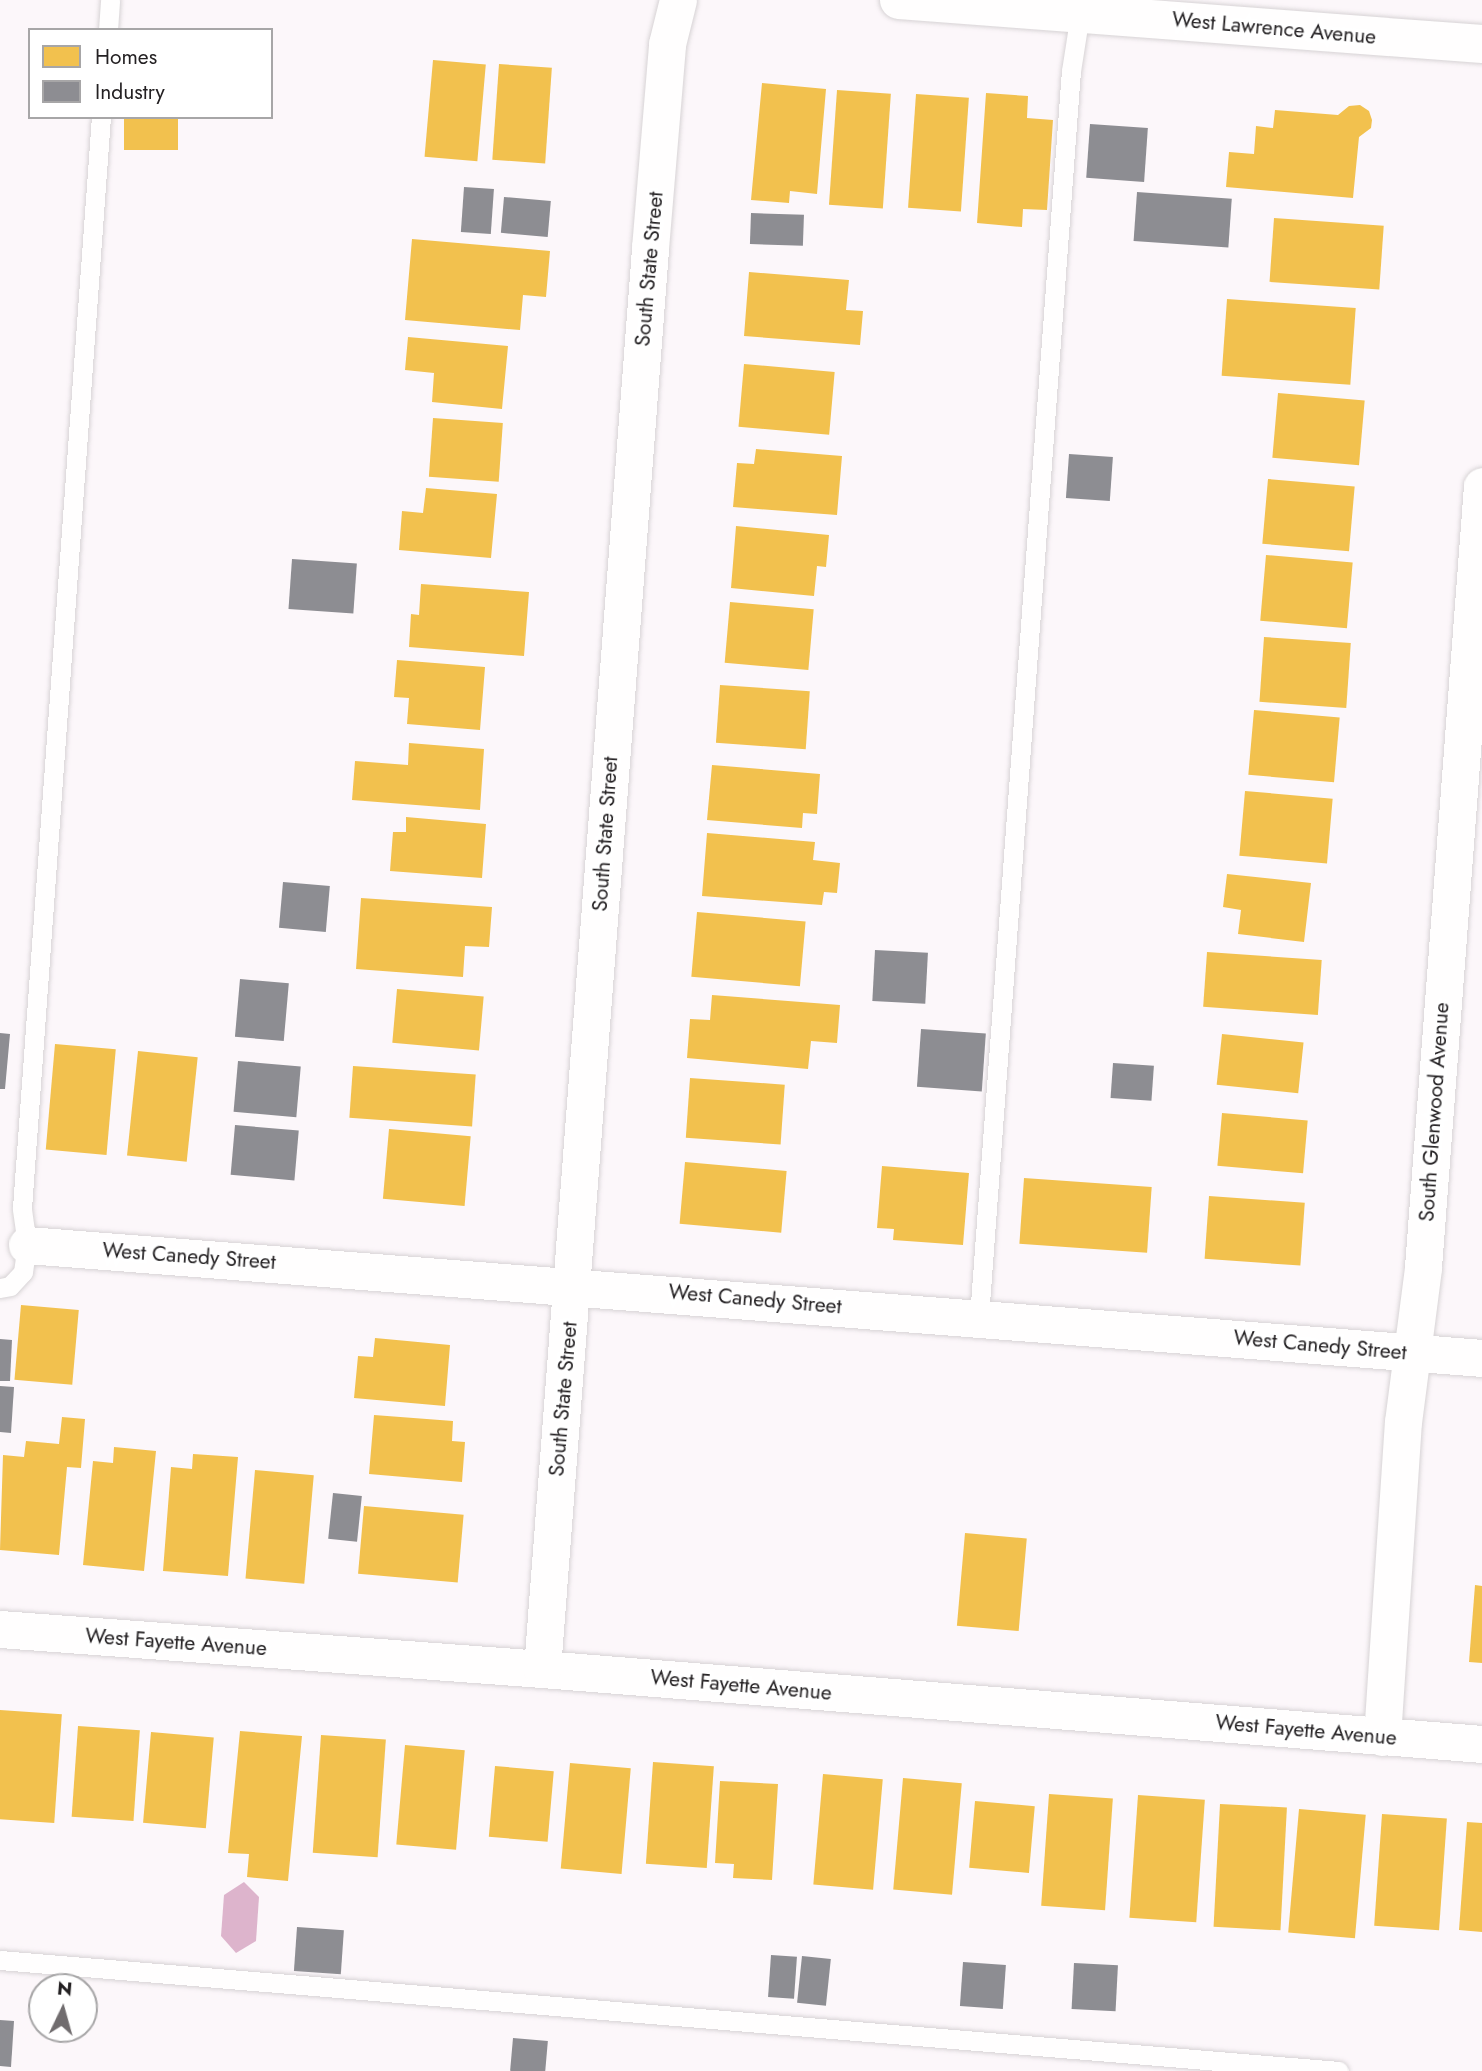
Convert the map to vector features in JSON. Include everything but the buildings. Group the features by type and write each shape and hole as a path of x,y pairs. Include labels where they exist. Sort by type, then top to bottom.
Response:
{"street":[{"name":"South State Street","path":"542,1669 649,261 667,44 678,0"},
{"name":"West Lawrence Avenue","path":"899,0 1082,6 1482,44"},
{"name":"South Glenwood Avenue","path":"1381,1737 1403,1422 1423,1267 1482,486"},
{"name":"West Canedy Street","path":"27,1245 1482,1358"},
{"name":"West Fayette Avenue","path":"0,1629 1482,1744"}],"lane":[{"path":"108,28 110,0"},
{"path":"979,1317 1071,71 1082,6"},
{"path":"0,1288 10,1286 23,1272 27,1245 22,1208 101,119"},
{"path":"0,1960 1338,2071"}],"shaded area":[{"path":"244,1882 259,1897 256,1941 236,1953 221,1936 224,1895"}]}
